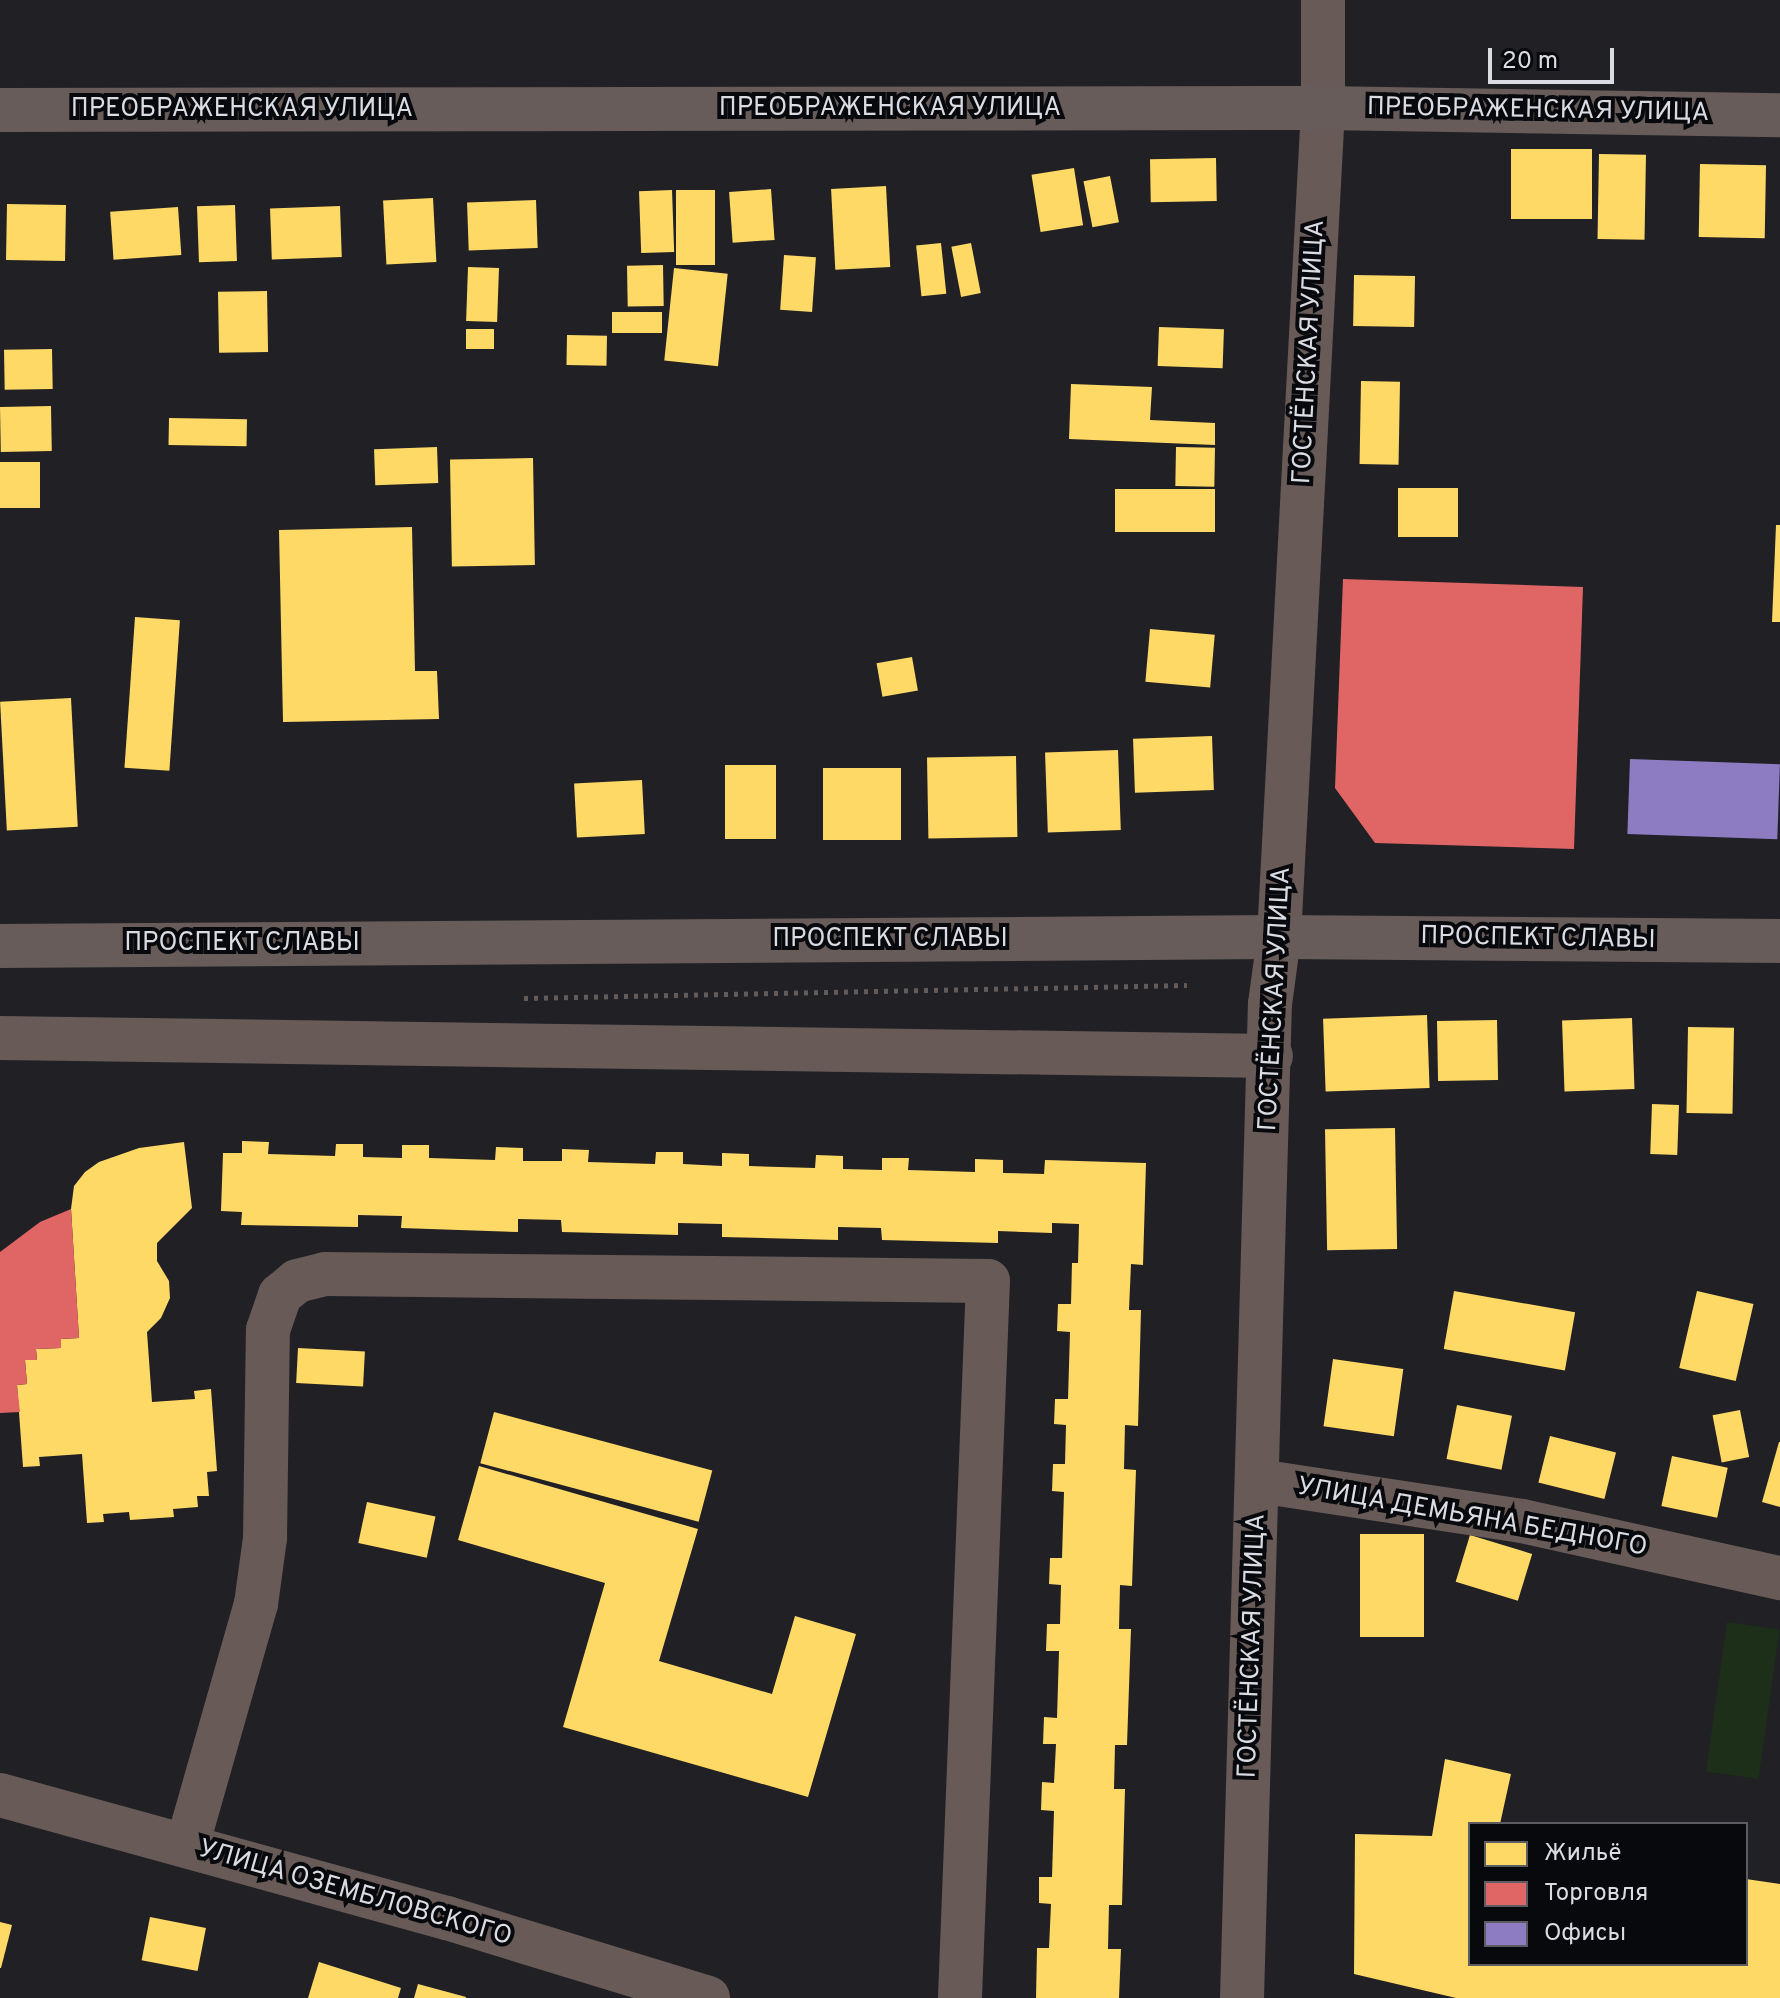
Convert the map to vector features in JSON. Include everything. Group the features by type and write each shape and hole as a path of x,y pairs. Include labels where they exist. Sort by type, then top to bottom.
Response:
{"main road":[{"name":"ПРЕОБРАЖЕНСКАЯ УЛИЦА","path":"0,110 1323,108 1780,115"},
{"name":"ПРОСПЕКТ СЛАВЫ","path":"0,946 1279,937 1780,941"}],"street":[{"name":"ГОСТЁНСКАЯ УЛИЦА","path":"1242,1998 1271,1056 1270,1004 1279,937 1323,108 1323,0"},
{"path":"0,1038 1271,1056"},
{"path":"187,1846 256,1604 265,1538 268,1330 280,1295 297,1281 325,1274 988,1281 960,1998"},
{"name":"УЛИЦА ДЕМЬЯНА БЕДНОГО","path":"1258,1481 1522,1521 1780,1578"},
{"name":"УЛИЦА ОЗЕМБЛОВСКОГО","path":"0,1795 447,1918 708,1998"}],"path":[{"path":"523,998 1187,985"}],"green space":[{"path":"1727,1622 1779,1629 1758,1779 1706,1772"}],"building: Жильё":[{"path":"1511,149 1592,149 1592,219 1511,219"},
{"path":"1599,154 1646,155 1645,240 1598,239"},
{"path":"1216,158 1217,201 1151,202 1150,159"},
{"path":"1700,164 1766,165 1765,238 1699,237"},
{"path":"1074,168 1083,225 1041,232 1032,175"},
{"path":"1110,176 1119,222 1092,227 1083,181"},
{"path":"886,186 890,267 835,270 831,189"},
{"path":"771,189 775,240 733,243 729,192"},
{"path":"672,190 674,252 641,253 639,191"},
{"path":"676,190 715,190 715,265 676,265"},
{"path":"433,198 436,262 386,265 383,201"},
{"path":"536,200 538,248 469,250 467,202"},
{"path":"7,204 66,205 65,261 6,260"},
{"path":"235,205 237,261 199,262 197,206"},
{"path":"340,206 342,257 272,259 270,208"},
{"path":"178,207 181,255 114,260 110,212"},
{"path":"941,243 946,294 921,296 916,246"},
{"path":"971,243 981,293 961,297 951,247"},
{"path":"784,255 816,257 812,312 780,310"},
{"path":"663,265 664,306 628,307 627,266"},
{"path":"468,267 499,268 497,322 466,321"},
{"path":"674,268 728,274 718,366 664,360"},
{"path":"1354,275 1415,276 1414,327 1353,326"},
{"path":"267,291 268,352 219,353 218,292"},
{"path":"612,312 662,312 662,333 612,333"},
{"path":"1159,327 1224,329 1223,368 1158,366"},
{"path":"466,329 494,329 494,349 466,349"},
{"path":"567,335 607,336 606,366 566,365"},
{"path":"52,349 53,389 5,390 4,350"},
{"path":"1361,381 1400,382 1399,465 1360,464"},
{"path":"1071,384 1152,387 1150,420 1215,423 1215,445 1069,439"},
{"path":"51,406 52,451 1,452 0,407"},
{"path":"169,418 247,419 247,446 169,445"},
{"path":"437,447 438,483 375,485 374,449"},
{"path":"1176,447 1215,448 1214,487 1175,486"},
{"path":"533,458 535,565 452,566 450,459"},
{"path":"0,462 40,462 40,508 0,508"},
{"path":"1398,488 1458,488 1458,537 1398,537"},
{"path":"1115,489 1215,489 1215,532 1115,532"},
{"path":"1776,525 1780,525 1780,622 1772,622"},
{"path":"412,527 415,671 437,671 439,719 283,722 279,530"},
{"path":"135,617 180,620 169,771 124,768"},
{"path":"1150,629 1215,635 1210,687 1145,682"},
{"path":"912,657 918,690 882,697 877,663"},
{"path":"71,698 78,827 7,831 0,702"},
{"path":"1212,736 1214,790 1135,793 1133,739"},
{"path":"1118,750 1121,830 1048,832 1045,753"},
{"path":"1016,756 1017,837 928,839 927,758"},
{"path":"725,765 776,765 776,839 725,839"},
{"path":"823,768 901,768 901,840 823,840"},
{"path":"642,780 645,834 577,837 574,784"},
{"path":"1427,1015 1430,1088 1326,1092 1323,1019"},
{"path":"1632,1018 1634,1089 1565,1091 1562,1020"},
{"path":"1497,1020 1498,1080 1438,1081 1437,1021"},
{"path":"1688,1027 1734,1028 1732,1114 1686,1113"},
{"path":"1652,1104 1679,1105 1677,1155 1650,1154"},
{"path":"1395,1128 1397,1249 1327,1250 1325,1129"},
{"path":"242,1141 269,1142 268,1154 335,1156 336,1144 363,1144 363,1157 402,1158 402,1145 429,1145 429,1158 495,1160 496,1147 523,1148 523,1161 562,1161 562,1149 589,1150 588,1162 655,1164 656,1152 683,1152 683,1164 722,1166 722,1153 749,1154 749,1166 815,1168 816,1155 843,1156 843,1169 882,1170 882,1158 909,1158 908,1170 975,1172 975,1159 1003,1160 1003,1173 1044,1174 1045,1160 1146,1163 1143,1265 1131,1264 1129,1310 1141,1310 1138,1426 1125,1425 1124,1469 1136,1470 1132,1586 1120,1585 1119,1629 1131,1629 1127,1745 1115,1745 1114,1789 1125,1789 1122,1905 1109,1905 1108,1949 1121,1949 1119,1998 1036,1998 1037,1948 1049,1948 1051,1904 1039,1903 1039,1877 1052,1877 1054,1811 1041,1810 1042,1782 1054,1783 1056,1744 1043,1744 1044,1717 1057,1718 1059,1651 1046,1651 1047,1624 1060,1624 1061,1585 1049,1584 1050,1558 1062,1558 1064,1492 1052,1491 1053,1464 1065,1464 1066,1425 1054,1424 1055,1399 1068,1399 1070,1332 1057,1331 1058,1304 1071,1304 1072,1263 1078,1263 1079,1224 1052,1223 1052,1233 998,1231 998,1243 882,1240 881,1228 838,1227 838,1240 722,1237 722,1224 678,1223 678,1235 562,1232 561,1220 518,1219 518,1232 401,1228 402,1216 358,1215 358,1227 241,1225 242,1212 221,1211 223,1153 242,1153"},
{"path":"184,1142 192,1208 157,1243 157,1261 169,1281 170,1298 161,1318 147,1332 152,1402 195,1399 194,1391 211,1389 217,1471 207,1472 209,1496 197,1496 198,1507 173,1509 174,1517 130,1520 129,1512 103,1514 104,1522 87,1523 82,1454 39,1457 40,1466 23,1467 17,1385 27,1384 25,1360 37,1360 36,1349 61,1348 61,1339 79,1338 71,1209 74,1186 85,1172 99,1162 139,1148"},
{"path":"1454,1291 1575,1312 1565,1370 1444,1349"},
{"path":"1697,1291 1754,1304 1736,1381 1679,1368"},
{"path":"298,1348 365,1352 363,1386 296,1383"},
{"path":"1333,1359 1403,1369 1394,1436 1324,1426"},
{"path":"1457,1405 1512,1416 1501,1470 1447,1459"},
{"path":"1740,1410 1749,1457 1722,1462 1713,1415"},
{"path":"494,1412 712,1470 699,1522 480,1463"},
{"path":"1550,1436 1616,1452 1604,1499 1538,1483"},
{"path":"1780,1442 1780,1507 1762,1502"},
{"path":"1672,1456 1728,1468 1717,1518 1661,1506"},
{"path":"479,1466 698,1529 659,1661 772,1694 795,1616 856,1634 808,1797 563,1727 605,1583 458,1540"},
{"path":"367,1502 435,1517 427,1558 358,1543"},
{"path":"1360,1534 1424,1534 1424,1637 1360,1637"},
{"path":"1470,1535 1532,1554 1518,1601 1456,1582"},
{"path":"1445,1759 1511,1774 1500,1822 1468,1822 1468,1966 1748,1966 1748,1879 1780,1884 1780,1998 1456,1998 1354,1974 1355,1834 1432,1836"},
{"path":"150,1917 206,1928 198,1971 142,1960"},
{"path":"0,1922 12,1925 1,1968 0,1968"},
{"path":"319,1962 401,1988 398,1998 308,1998"},
{"path":"418,1984 466,1997 466,1998 414,1998"}],"building: Торговля":[{"path":"1343,579 1583,587 1574,849 1375,843 1335,788"},
{"path":"71,1209 79,1338 61,1339 61,1348 36,1349 37,1360 25,1360 27,1384 17,1385 20,1412 0,1413 0,1252 40,1222"}],"building: Офисы":[{"path":"1630,759 1780,764 1777,839 1627,834"}]}
